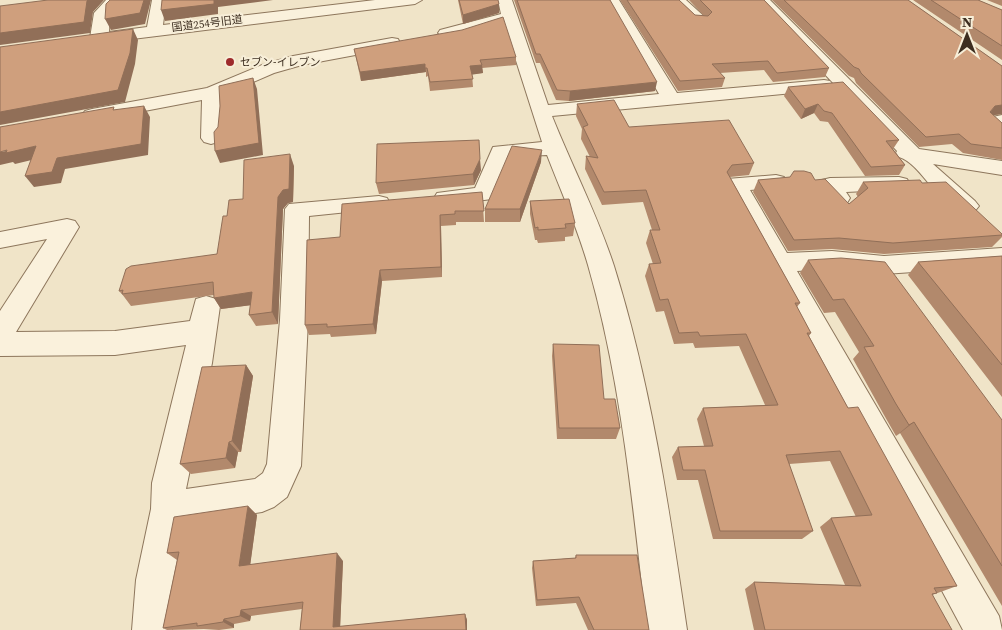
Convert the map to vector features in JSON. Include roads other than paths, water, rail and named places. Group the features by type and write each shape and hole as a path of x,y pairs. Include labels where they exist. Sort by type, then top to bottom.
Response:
{"street":[{"path":"100,38 102,13 114,0"},
{"path":"154,30 159,0"},
{"path":"236,0 236,20"},
{"name":"国道254号旧道","path":"82,40 415,0"},
{"path":"612,0 671,99"},
{"path":"677,0 700,20"},
{"path":"762,0 846,84 938,182 996,238"},
{"path":"434,36 462,30 496,19 508,9 540,111 584,215 601,266 624,354 636,417 666,630"},
{"path":"77,118 212,93 268,69 299,60 405,40"},
{"path":"540,111 846,84"},
{"path":"211,138 212,93"},
{"path":"1002,121 995,122 1002,127"},
{"path":"170,509 262,495 275,486 284,466 294,320 297,209 484,194 500,151 555,148"},
{"path":"888,149 1002,168"},
{"path":"776,182 735,184 986,630"},
{"path":"839,198 830,186 904,191 938,182"},
{"path":"0,240 67,228 0,334"},
{"path":"778,263 832,260 884,265 996,238"},
{"path":"884,265 902,289"},
{"path":"0,344 115,343 204,319 169,483 170,509 155,580 152,630"}],"place":[{"name":"セブン-イレブン","path":"230,62"}]}
